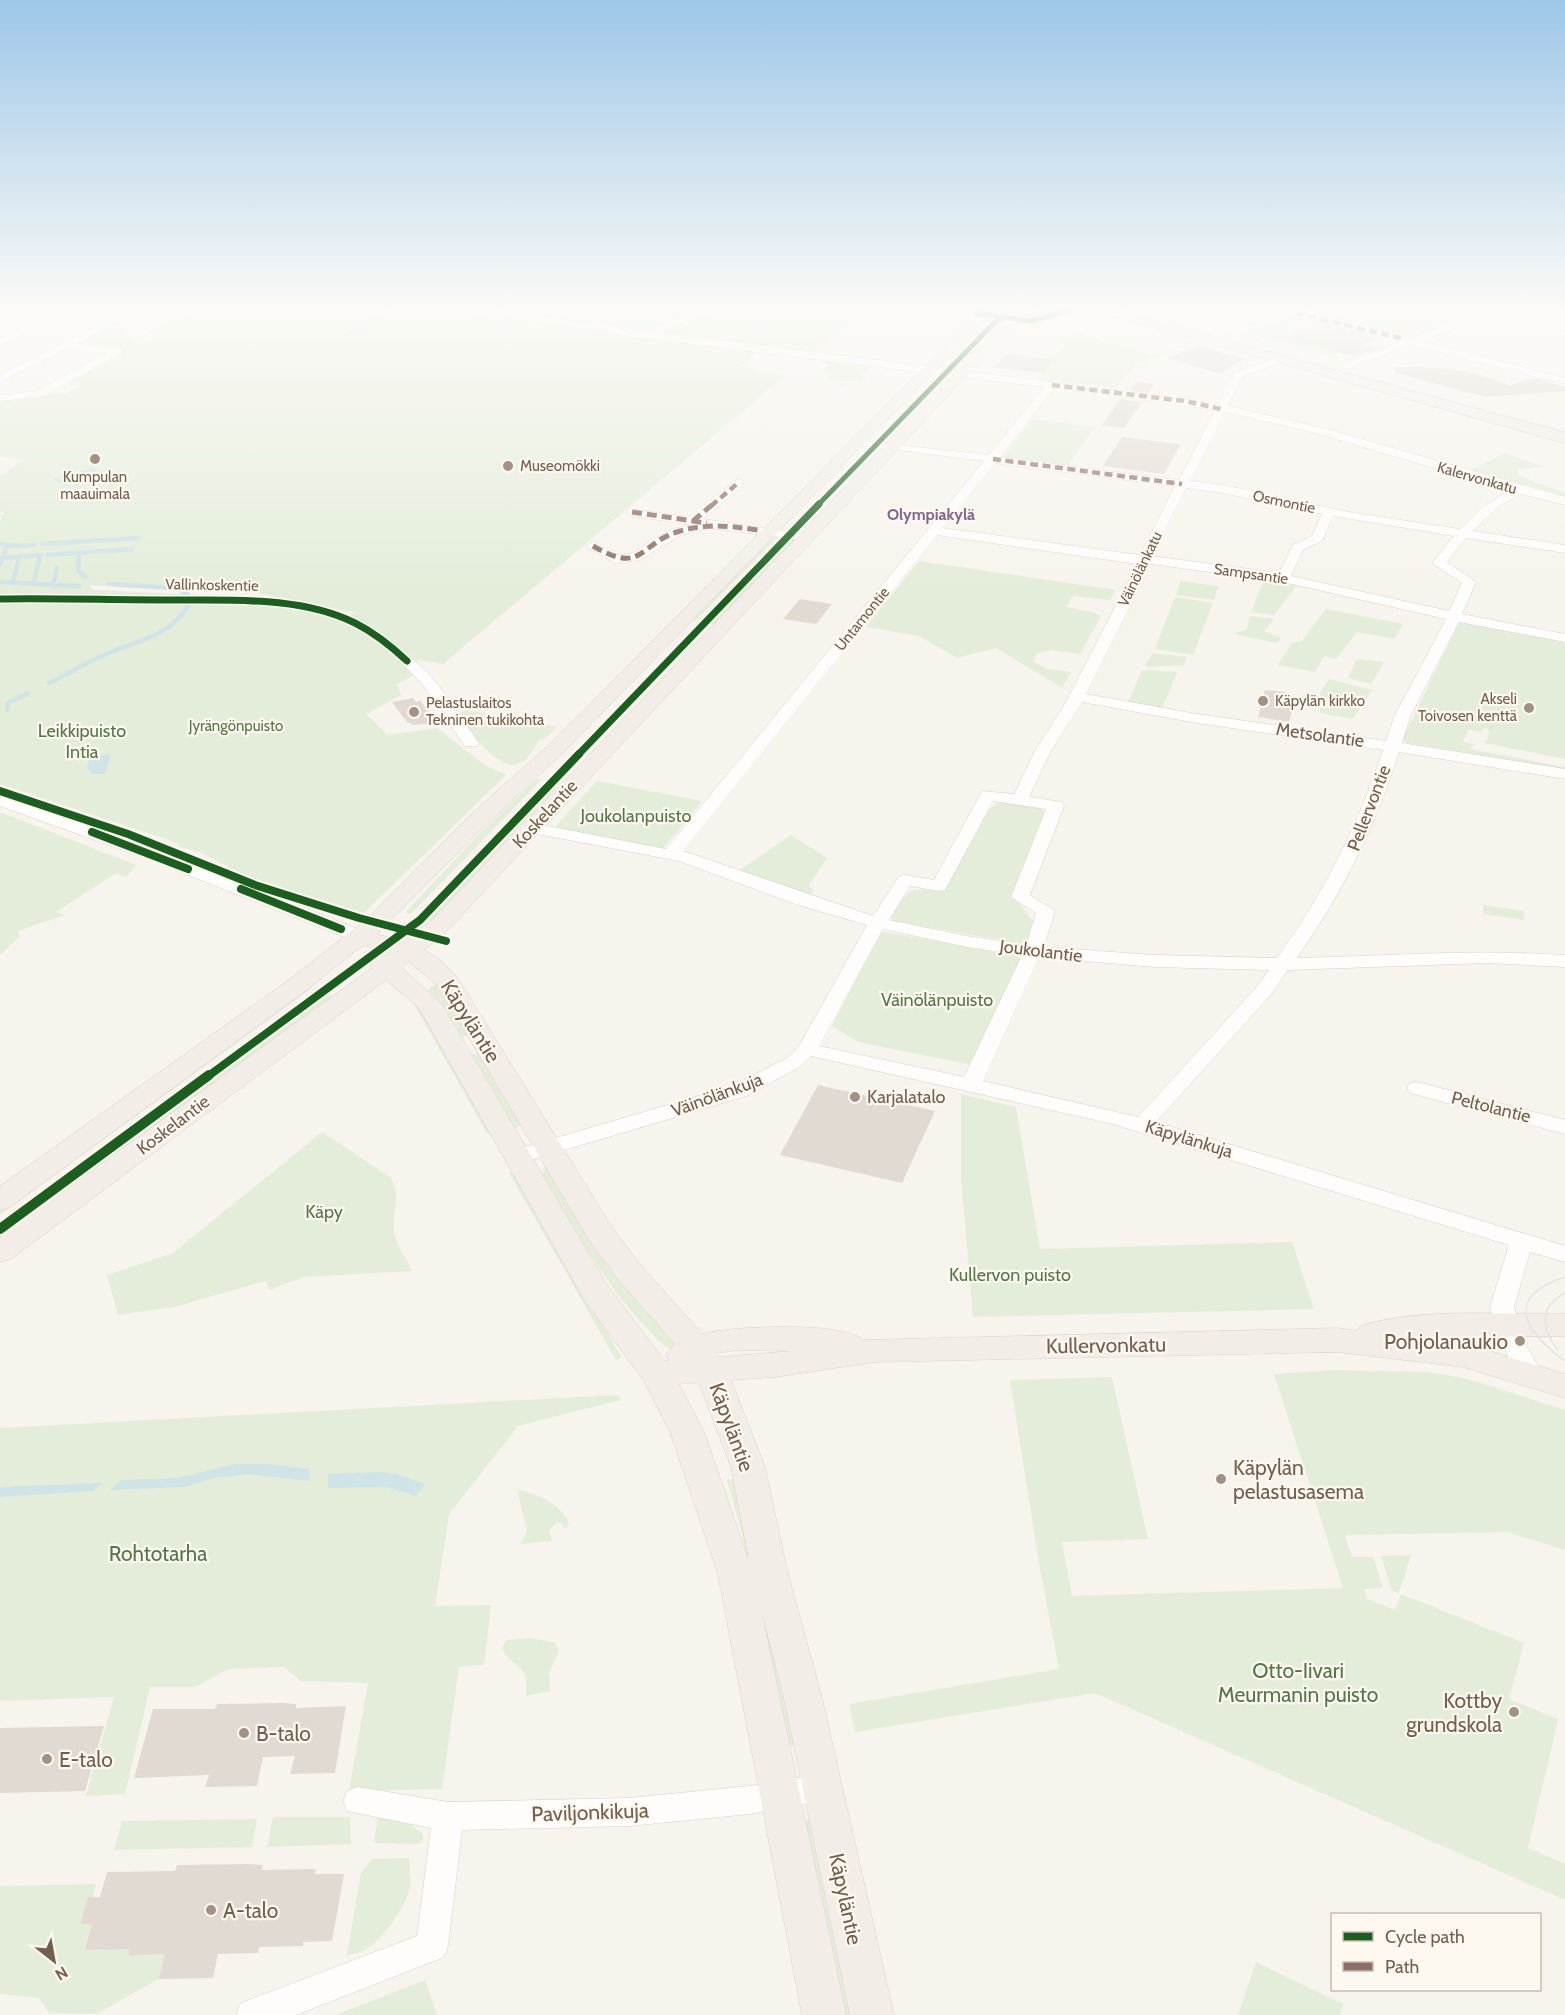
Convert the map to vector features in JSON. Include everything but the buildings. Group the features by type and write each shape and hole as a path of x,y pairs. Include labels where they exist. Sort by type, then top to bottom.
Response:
{"main road":[{"name":"Koskelantie","path":"0,1200 361,937 476,822 558,747 895,404"},
{"name":"Koskelantie","path":"0,1252 387,968 440,925 931,404"},
{"path":"1440,404 1565,438"},
{"path":"1490,404 1565,424"},
{"name":"Käpyläntie","path":"361,937 408,951 435,966 448,982 546,1148 602,1236 703,1358 748,1467 769,1570 803,1698 872,2015"},
{"name":"Käpyläntie","path":"361,937 373,955 429,1004 596,1293 657,1374 687,1432 736,1574 778,1795 824,2015"},
{"name":"Kullervonkatu","path":"1338,1340 1414,1327 1565,1325"},
{"name":"Kullervonkatu","path":"657,1374 703,1358 775,1365 875,1350 1338,1340 1463,1355 1565,1386"}],"street":[{"name":"Untamontie","path":"672,854 934,531 997,460 1039,404"},
{"name":"Kalervonkatu","path":"1199,404 1283,421 1519,490 1565,501"},
{"name":"Väinölänkatu","path":"1019,800 1043,751 1076,696 1223,404"},
{"name":"Osmontie","path":"859,442 1230,490 1329,512 1565,549"},
{"path":"693,521 738,483"},
{"name":"Pellervontie","path":"1142,1125 1263,993 1318,915 1346,865 1374,804 1402,717 1469,582 1439,563 1493,503 1519,490"},
{"path":"632,512 804,538"},
{"path":"1283,578 1298,548 1317,538 1329,512"},
{"path":"593,546 615,559 635,557 677,532 710,524"},
{"name":"Sampsantie","path":"934,531 1143,561 1283,578 1565,638"},
{"path":"407,661 428,682 471,743"},
{"name":"Metsolantie","path":"1076,696 1204,719 1565,774"},
{"path":"878,923 905,880 939,886 988,795 1056,806 1020,897 1046,911 1033,951 971,1084"},
{"path":"0,800 155,856 361,937"},
{"name":"Joukolantie","path":"532,828 672,854 817,905 878,923 952,939 1033,951 1191,963 1282,963 1490,956 1565,961"},
{"name":"Väinölänkuja","path":"516,1157 739,1091 795,1062 807,1049 878,923"},
{"name":"Käpylänkuja","path":"807,1049 971,1084 1142,1125 1565,1254"},
{"name":"Peltolantie","path":"1417,1088 1565,1127"},
{"path":"1521,1241 1503,1298 1506,1325 1530,1374"},
{"name":"Paviljonkikuja","path":"358,1801 448,1816 629,1812 822,1788"},
{"path":"253,2015 432,1947 448,1816"}],"green space":[{"path":"0,404 752,404 443,664 417,660 422,671 397,684 401,695 366,714 388,735 437,728 486,766 506,775 366,911 358,913 341,910 256,881 202,853 177,846 178,843 0,784 0,521 2,519 0,515 5,514 0,511 0,476 23,460 0,456","holes":["89,585 257,593 356,613 350,615 337,613 269,598 93,590"]},
{"path":"1033,419 1095,427 1068,465 1003,457"},
{"path":"1505,453 1544,467 1517,469 1520,476 1565,493 1565,496 1470,470"},
{"path":"773,534 780,535 695,621 689,620"},
{"path":"792,537 797,538 715,624 711,624"},
{"path":"919,561 1116,590 1110,600 1073,596 1066,607 1101,616 1080,654 1053,650 1037,653 1033,661 1047,669 1071,672 1062,688 996,648 957,658 919,636 866,627"},
{"path":"1264,580 1297,585 1274,615 1251,612"},
{"path":"1181,581 1218,586 1214,600 1176,595"},
{"path":"1175,597 1213,603 1193,655 1155,649"},
{"path":"1326,609 1403,624 1394,639 1357,632 1336,659 1324,656 1315,672 1278,665 1292,643 1302,641"},
{"path":"1250,616 1274,619 1264,631 1281,638 1277,643 1234,634 1247,629"},
{"path":"1460,621 1565,641 1565,759 1485,743 1490,732 1486,728 1480,732 1468,729 1463,742 1475,744 1470,749 1565,767 1565,770 1407,743 1402,740"},
{"path":"1153,653 1187,657 1184,665 1147,667 1145,665"},
{"path":"1357,659 1384,662 1371,684 1348,678"},
{"path":"1142,670 1177,672 1162,709 1128,703"},
{"path":"1329,679 1372,690 1353,719 1320,713 1320,693"},
{"path":"466,710 557,727 543,740 540,740 524,761 512,765 494,756 476,739 458,714"},
{"path":"537,779 542,779 411,914 405,913 481,832"},
{"name":"Joukolanpuisto","path":"597,781 702,801 663,849 554,828"},
{"path":"558,782 561,783 432,920 426,919"},
{"name":"Väinölänpuisto","path":"1001,801 1039,806 1046,814 1012,894 1035,924 1029,942 1023,944 893,921 891,917 903,899 912,891 944,890 986,811"},
{"path":"0,812 136,865 126,877 116,873 56,912 65,915 18,931 19,937 0,955"},
{"path":"791,835 827,858 809,885 813,890 811,897 740,870"},
{"path":"1483,905 1524,911 1524,920 1483,914"},
{"name":"Väinölänpuisto","path":"880,931 1016,956 1021,959 971,1065 858,1042 832,1026"},
{"path":"437,983 469,1035 462,1037 439,1000 428,990"},
{"path":"307,986 312,988 0,1215 0,1209"},
{"path":"328,993 333,996 0,1242 0,1234"},
{"path":"412,1001 417,1004 493,1133 488,1135"},
{"path":"478,1052 523,1125 515,1128 472,1055"},
{"name":"Kullervon puisto","path":"961,1094 1016,1107 1040,1249 1292,1242 1314,1309 973,1317 961,1178"},
{"name":"Käpy","path":"322,1132 390,1177 396,1191 395,1237 412,1271 304,1277 270,1290 266,1281 174,1307 118,1315 107,1275 173,1253"},
{"path":"545,1163 596,1246 677,1346 671,1349 658,1340 631,1311 603,1274 542,1174"},
{"path":"515,1172 622,1358 616,1360 509,1173"},
{"name":"Otto-Iivari Meurmanin puisto","path":"1333,1370 1426,1372 1465,1378 1565,1410 1565,1550 1507,1532 1345,1535 1352,1557 1373,1557 1383,1588 1364,1589 1367,1599 1395,1610 1401,1594 1524,1643 1509,1699 1558,1719 1528,1848 1565,1864 1565,1900 1095,1693 855,1732 849,1704 1059,1669 1039,1563 1010,1380 1112,1377 1148,1539 1062,1542 1072,1596 1343,1588 1274,1374"},
{"name":"Rohtotarha","path":"618,1395 621,1400 518,1426 449,1514 435,1606 491,1605 484,1665 459,1667 442,1789 349,1791 368,1683 300,1681 284,1667 229,1669 195,1687 150,1687 125,1794 86,1796 114,1697 0,1701 0,1428"},
{"path":"741,1478 797,1745 787,1747 743,1538 727,1480"},
{"path":"517,1489 554,1505 569,1523 566,1529 557,1522 549,1530 552,1541 521,1544 527,1531"},
{"path":"1411,1555 1399,1593 1392,1591 1381,1556"},
{"path":"528,1638 554,1642 559,1651 549,1673 550,1691 526,1696 525,1675 520,1667 506,1655 502,1647 507,1640"},
{"path":"378,1816 404,1820 423,1834 423,1839 419,1844 374,1843"},
{"path":"273,1817 350,1817 351,1844 267,1847"},
{"path":"257,1819 252,1847 114,1850 122,1821"},
{"path":"814,1819 855,2015 843,2015 802,1821"},
{"path":"409,1858 410,1887 407,1898 397,1915 371,1946 361,1952 347,1955 361,1873 372,1859"},
{"path":"96,1884 93,1897 88,1897 80,1924 92,1924 130,1949 128,1954 165,1954 159,1979 96,2014 49,2013 39,1998 0,1994 0,1886"},
{"path":"1256,1962 1343,2004 1340,2015 1238,2015"},
{"path":"425,1980 437,2015 336,2015"}],"shaded area":[{"path":"93,468 105,475 65,486 53,479"},
{"path":"106,754 111,756 105,774 91,774 87,767 89,760"},
{"path":"235,1464 268,1464 309,1469 310,1481 248,1474 213,1478 185,1487 110,1490 121,1480 178,1478"},
{"path":"380,1472 397,1474 425,1484 415,1496 386,1487 328,1488 328,1474"},
{"path":"103,1483 93,1491 0,1497 0,1487"}],"waterway":[{"path":"42,544 138,538"},
{"path":"0,543 7,546"},
{"path":"7,546 34,545"},
{"path":"3,558 7,546"},
{"path":"48,555 132,549"},
{"path":"79,553 78,571 86,577"},
{"path":"3,558 40,555"},
{"path":"34,584 40,555"},
{"path":"13,582 19,557"},
{"path":"0,565 3,558"},
{"path":"53,585 57,568"},
{"path":"0,582 34,584"},
{"path":"34,584 53,585"},
{"path":"109,584 174,588 188,594"},
{"path":"53,585 79,586"},
{"path":"49,683 103,655 156,635 175,622 190,602"},
{"path":"7,710 8,703 28,693"}],"tram line":[{"path":"1462,404 1565,432"},
{"path":"1565,1277 1546,1285 1533,1294 1527,1304 1526,1315 1539,1338 1565,1361"},
{"path":"1558,1350 1548,1334 1545,1319 1551,1305 1565,1293"}],"marked path":[{"path":"1199,404 1221,409"},
{"path":"993,459 1182,484"},
{"path":"693,521 738,483"},
{"path":"632,512 707,523"},
{"path":"593,546 615,559 621,559 635,557 677,532 710,524 758,530"}],"cycle path":[{"path":"0,1229 420,920 915,404"},
{"name":"Vallinkoskentie","path":"0,599 228,600 294,605 325,612 355,623 382,639 407,661"},
{"path":"0,791 128,834 255,885 359,918 446,941"},
{"path":"92,832 188,869"},
{"path":"241,889 341,929"}],"place":[{"name":"Kumpulan maauimala","path":"95,459"},
{"name":"Museomökki","path":"508,466"},
{"name":"Käpylän kirkko","path":"1263,701"},
{"name":"Akseli Toivosen kenttä","path":"1529,708"},
{"name":"Pelastuslaitos Tekninen tukikohta","path":"414,712"},
{"name":"Karjalatalo","path":"855,1097"},
{"name":"Pohjolanaukio","path":"1520,1341"},
{"name":"Käpylän pelastusasema","path":"1221,1479"},
{"name":"Kottby grundskola","path":"1514,1712"},
{"name":"B-talo","path":"244,1733"},
{"name":"E-talo","path":"47,1759"},
{"name":"A-talo","path":"211,1910"}],"district":[{"name":"Olympiakylä","path":"931,514"}],"park label":[{"name":"Jyrängönpuisto","path":"236,726"},
{"name":"Leikkipuisto Intia","path":"82,741"}]}
